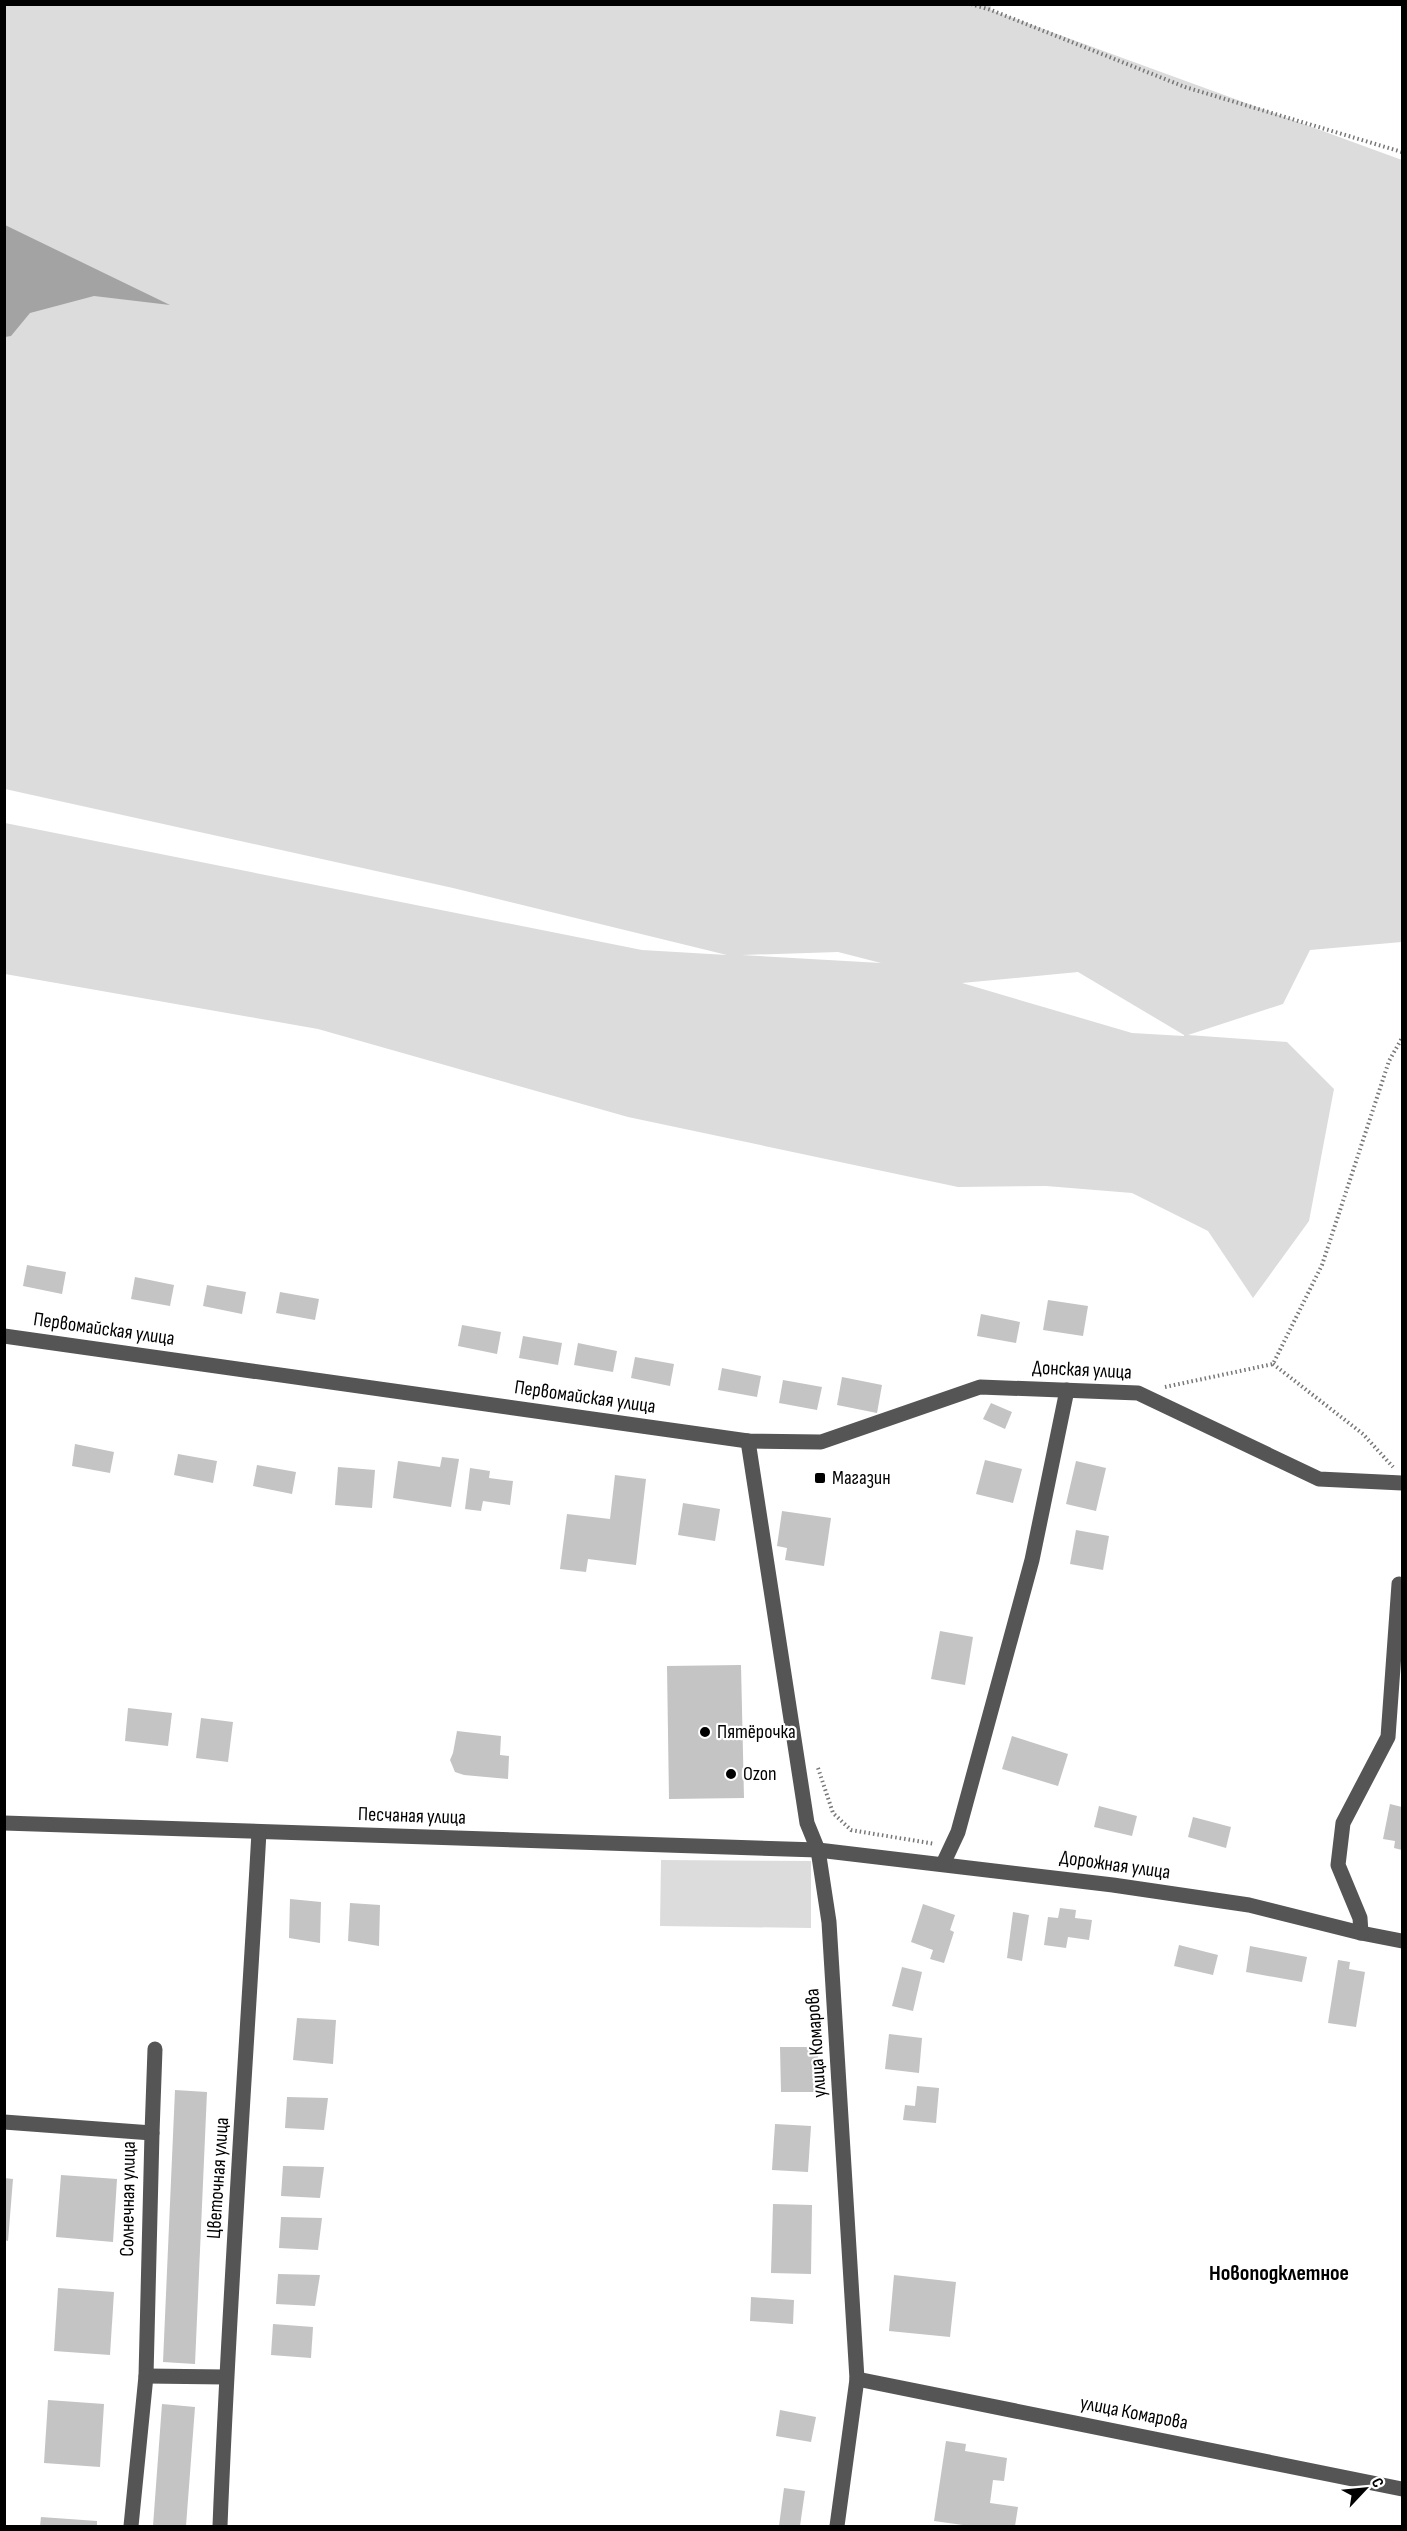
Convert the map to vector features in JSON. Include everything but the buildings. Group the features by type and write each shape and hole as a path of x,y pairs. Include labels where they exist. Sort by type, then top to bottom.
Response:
{"street":[{"name":"Первомайская улица","path":"4,1336 748,1441"},
{"name":"Донская улица","path":"748,1441 821,1442 980,1387 1138,1393 1319,1479 1402,1483"},
{"path":"943,1864 958,1832 1032,1560 1068,1390"},
{"path":"748,1441 807,1823 818,1850"},
{"path":"1361,1933 1360,1918 1338,1865 1339,1854 1343,1823 1388,1737 1399,1584"},
{"name":"Песчаная улица","path":"4,1823 818,1850"},
{"name":"Цветочная улица","path":"220,2526 225,2377 239,2186 259,1832"},
{"name":"Дорожная улица","path":"818,1850 1113,1885 1249,1905 1402,1941"},
{"name":"улица Комарова","path":"818,1850 829,1922 857,2379 837,2526"},
{"path":"152,2133 155,2049"},
{"name":"Солнечная улица","path":"4,2122 152,2133 146,2376 131,2526"},
{"path":"146,2376 225,2377"},
{"name":"улица Комарова","path":"857,2379 1402,2489"}],"path":[{"path":"971,4 991,7 1185,87 1402,152"},
{"path":"1273,1364 1322,1264 1389,1061 1402,1038"},
{"path":"1138,1393 1273,1364 1363,1434 1395,1468"},
{"path":"815,1758 833,1813 851,1830 951,1847"}],"shaded area":[{"path":"5,5 991,5 991,10 1402,160 1402,942 1310,950 1283,1004 1188,1035 1287,1042 1334,1089 1309,1221 1253,1298 1208,1231 1132,1193 1046,1186 958,1187 628,1117 318,1029 5,974 5,823 642,950 727,955 453,888 5,789","holes":["838,952 881,963 741,955 742,955","1078,972 1184,1035 1184,1036 1132,1033 962,983"]},
{"path":"4,225 170,305 94,296 30,313 11,336 5,337"},
{"path":"661,1860 811,1861 811,1928 660,1926"}],"place":[{"name":"Магазин","path":"820,1478"},
{"name":"Пятёрочка","path":"705,1732"},
{"name":"Ozon","path":"731,1774"}],"district":[{"name":"Новоподклетное","path":"1279,2273"}]}
